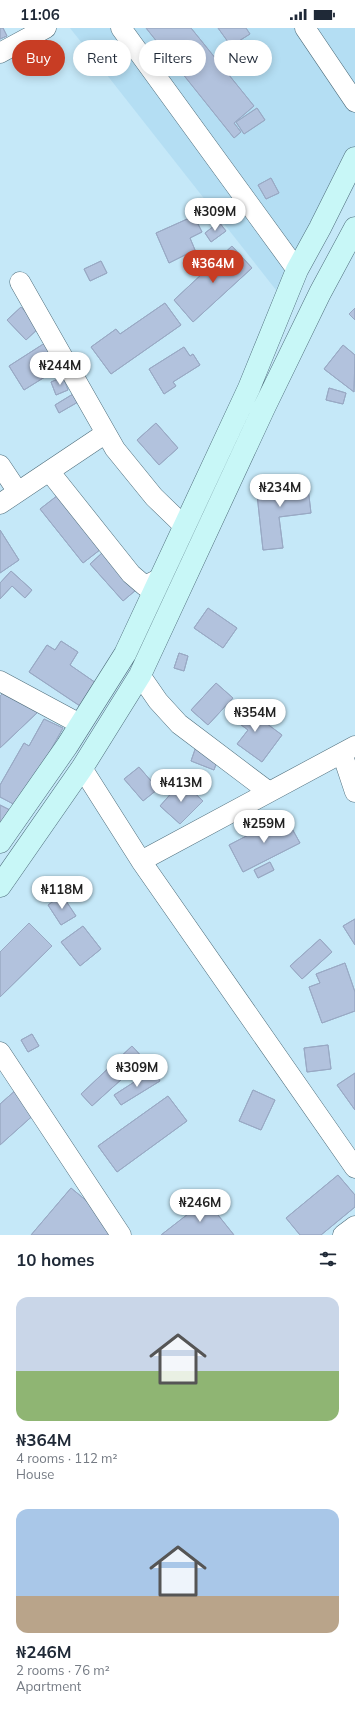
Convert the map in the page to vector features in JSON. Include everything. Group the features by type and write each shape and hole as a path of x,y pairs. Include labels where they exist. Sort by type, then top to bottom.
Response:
{"main road":[{"path":"0,842 67,746 125,654 249,388 297,270 355,158"},
{"path":"0,886 82,768 140,675 320,292 355,228"}],"street":[{"path":"0,53 46,28"},
{"path":"121,28 297,270"},
{"path":"305,28 355,102"},
{"path":"20,282 115,449 154,497 184,526"},
{"path":"0,504 106,433"},
{"path":"0,465 18,492"},
{"path":"49,471 131,574 145,586 159,579"},
{"path":"140,675 158,701 179,724 269,792"},
{"path":"0,681 80,724"},
{"path":"141,861 348,749 355,792"},
{"path":"82,768 141,861 355,1168"},
{"path":"0,1052 121,1235"},
{"path":"343,1235 355,1226"}],"shaded area":[{"path":"70,28 355,28 355,147 276,290 108,76 131,76 131,40 79,40"}],"building":[{"path":"0,28 3,28 7,36 0,39"},
{"path":"0,28 3,28 7,36 0,39"},
{"path":"146,28 191,28 201,40 156,40"},
{"path":"146,28 191,28 201,40 156,40"},
{"path":"218,28 246,28 250,34 240,40 227,40"},
{"path":"218,28 246,28 250,34 240,40 227,40"},
{"path":"206,47 214,56 214,76 230,76 254,106 234,123 241,132 234,138 184,76 206,76"},
{"path":"206,47 214,56 214,76 230,76 254,106 234,123 241,132 234,138 184,76 206,76"},
{"path":"257,108 265,120 244,134 236,122"},
{"path":"257,108 265,120 244,134 236,122"},
{"path":"271,178 279,193 266,199 258,185"},
{"path":"271,178 279,193 266,199 258,185"},
{"path":"194,216 202,232 190,238 195,250 169,263 156,233"},
{"path":"194,216 202,232 190,238 195,250 169,263 156,233"},
{"path":"219,222 226,231 211,242 205,233"},
{"path":"219,222 226,231 211,242 205,233"},
{"path":"232,246 252,268 193,322 174,300"},
{"path":"232,246 252,268 193,322 174,300"},
{"path":"101,261 107,273 90,281 84,269"},
{"path":"101,261 107,273 90,281 84,269"},
{"path":"165,303 181,325 111,374 91,347 116,329 120,334"},
{"path":"165,303 181,325 111,374 91,347 116,329 120,334"},
{"path":"21,307 40,327 26,340 7,320"},
{"path":"21,307 40,327 26,340 7,320"},
{"path":"355,308 355,320 349,314"},
{"path":"355,308 355,320 349,314"},
{"path":"48,341 64,365 24,390 9,366"},
{"path":"48,341 64,365 24,390 9,366"},
{"path":"343,345 355,355 354,392 324,369"},
{"path":"343,345 355,355 354,392 324,369"},
{"path":"184,347 190,356 193,354 200,365 173,382 176,386 164,394 149,369"},
{"path":"184,347 190,356 193,354 200,365 173,382 176,386 164,394 149,369"},
{"path":"63,377 68,390 56,395 51,382"},
{"path":"63,377 68,390 56,395 51,382"},
{"path":"329,388 346,393 343,404 326,400"},
{"path":"329,388 346,393 343,404 326,400"},
{"path":"73,394 78,402 59,413 55,405"},
{"path":"73,394 78,402 59,413 55,405"},
{"path":"156,423 178,448 159,465 137,440"},
{"path":"156,423 178,448 159,465 137,440"},
{"path":"307,479 311,513 279,517 283,548 263,550 256,485"},
{"path":"307,479 311,513 279,517 283,548 263,550 256,485"},
{"path":"71,485 114,539 83,563 40,509"},
{"path":"71,485 114,539 83,563 40,509"},
{"path":"0,530 19,560 0,573"},
{"path":"0,530 19,560 0,573"},
{"path":"102,553 136,590 123,601 90,564"},
{"path":"102,553 136,590 123,601 90,564"},
{"path":"11,571 32,590 25,598 12,586 0,599 0,583"},
{"path":"11,571 32,590 25,598 12,586 0,599 0,583"},
{"path":"208,608 237,628 223,648 194,628"},
{"path":"208,608 237,628 223,648 194,628"},
{"path":"61,641 78,652 70,665 96,683 80,706 29,672 47,645 55,650"},
{"path":"61,641 78,652 70,665 96,683 80,706 29,672 47,645 55,650"},
{"path":"179,653 188,656 184,671 174,668"},
{"path":"179,653 188,656 184,671 174,668"},
{"path":"216,683 233,698 208,725 191,710"},
{"path":"216,683 233,698 208,725 191,710"},
{"path":"12,684 39,711 0,748 0,696"},
{"path":"12,684 39,711 0,748 0,696"},
{"path":"239,703 282,735 262,762 237,744 248,730 229,716"},
{"path":"239,703 282,735 262,762 237,744 248,730 229,716"},
{"path":"44,719 63,728 19,807 0,797 0,785 24,743 29,746"},
{"path":"44,719 63,728 19,807 0,797 0,785 24,743 29,746"},
{"path":"199,738 222,747 214,770 191,761"},
{"path":"199,738 222,747 214,770 191,761"},
{"path":"139,767 158,789 143,801 124,779"},
{"path":"139,767 158,789 143,801 124,779"},
{"path":"182,781 203,801 180,824 160,806"},
{"path":"182,781 203,801 180,824 160,806"},
{"path":"0,805 12,811 0,833"},
{"path":"0,805 12,811 0,833"},
{"path":"285,816 300,843 243,872 229,845"},
{"path":"285,816 300,843 243,872 229,845"},
{"path":"270,862 274,870 258,878 254,870"},
{"path":"270,862 274,870 258,878 254,870"},
{"path":"62,895 76,916 61,925 48,905"},
{"path":"62,895 76,916 61,925 48,905"},
{"path":"355,919 355,945 343,926"},
{"path":"355,919 355,945 343,926"},
{"path":"29,923 52,946 0,997 0,952"},
{"path":"29,923 52,946 0,997 0,952"},
{"path":"83,926 101,949 80,966 61,942"},
{"path":"83,926 101,949 80,966 61,942"},
{"path":"320,939 332,952 302,979 290,966"},
{"path":"320,939 332,952 302,979 290,966"},
{"path":"345,963 355,992 355,1011 322,1023 309,987 320,983 316,974"},
{"path":"345,963 355,992 355,1011 322,1023 309,987 320,983 316,974"},
{"path":"32,1034 39,1046 28,1052 21,1040"},
{"path":"32,1034 39,1046 28,1052 21,1040"},
{"path":"328,1045 331,1069 307,1072 304,1048"},
{"path":"328,1045 331,1069 307,1072 304,1048"},
{"path":"132,1046 144,1059 92,1106 81,1094"},
{"path":"132,1046 144,1059 92,1106 81,1094"},
{"path":"153,1070 160,1081 121,1105 114,1095"},
{"path":"153,1070 160,1081 121,1105 114,1095"},
{"path":"355,1073 355,1110 337,1085"},
{"path":"355,1073 355,1110 337,1085"},
{"path":"17,1089 38,1111 0,1145 0,1104"},
{"path":"17,1089 38,1111 0,1145 0,1104"},
{"path":"253,1090 275,1100 261,1130 239,1121"},
{"path":"253,1090 275,1100 261,1130 239,1121"},
{"path":"168,1096 187,1121 117,1172 98,1146"},
{"path":"168,1096 187,1121 117,1172 98,1146"},
{"path":"338,1175 355,1195 355,1207 321,1235 300,1235 286,1218"},
{"path":"338,1175 355,1195 355,1207 321,1235 300,1235 286,1218"},
{"path":"71,1188 122,1230 118,1235 31,1235"},
{"path":"71,1188 122,1230 118,1235 31,1235"},
{"path":"206,1200 234,1235 161,1235"},
{"path":"206,1200 234,1235 161,1235"}]}
